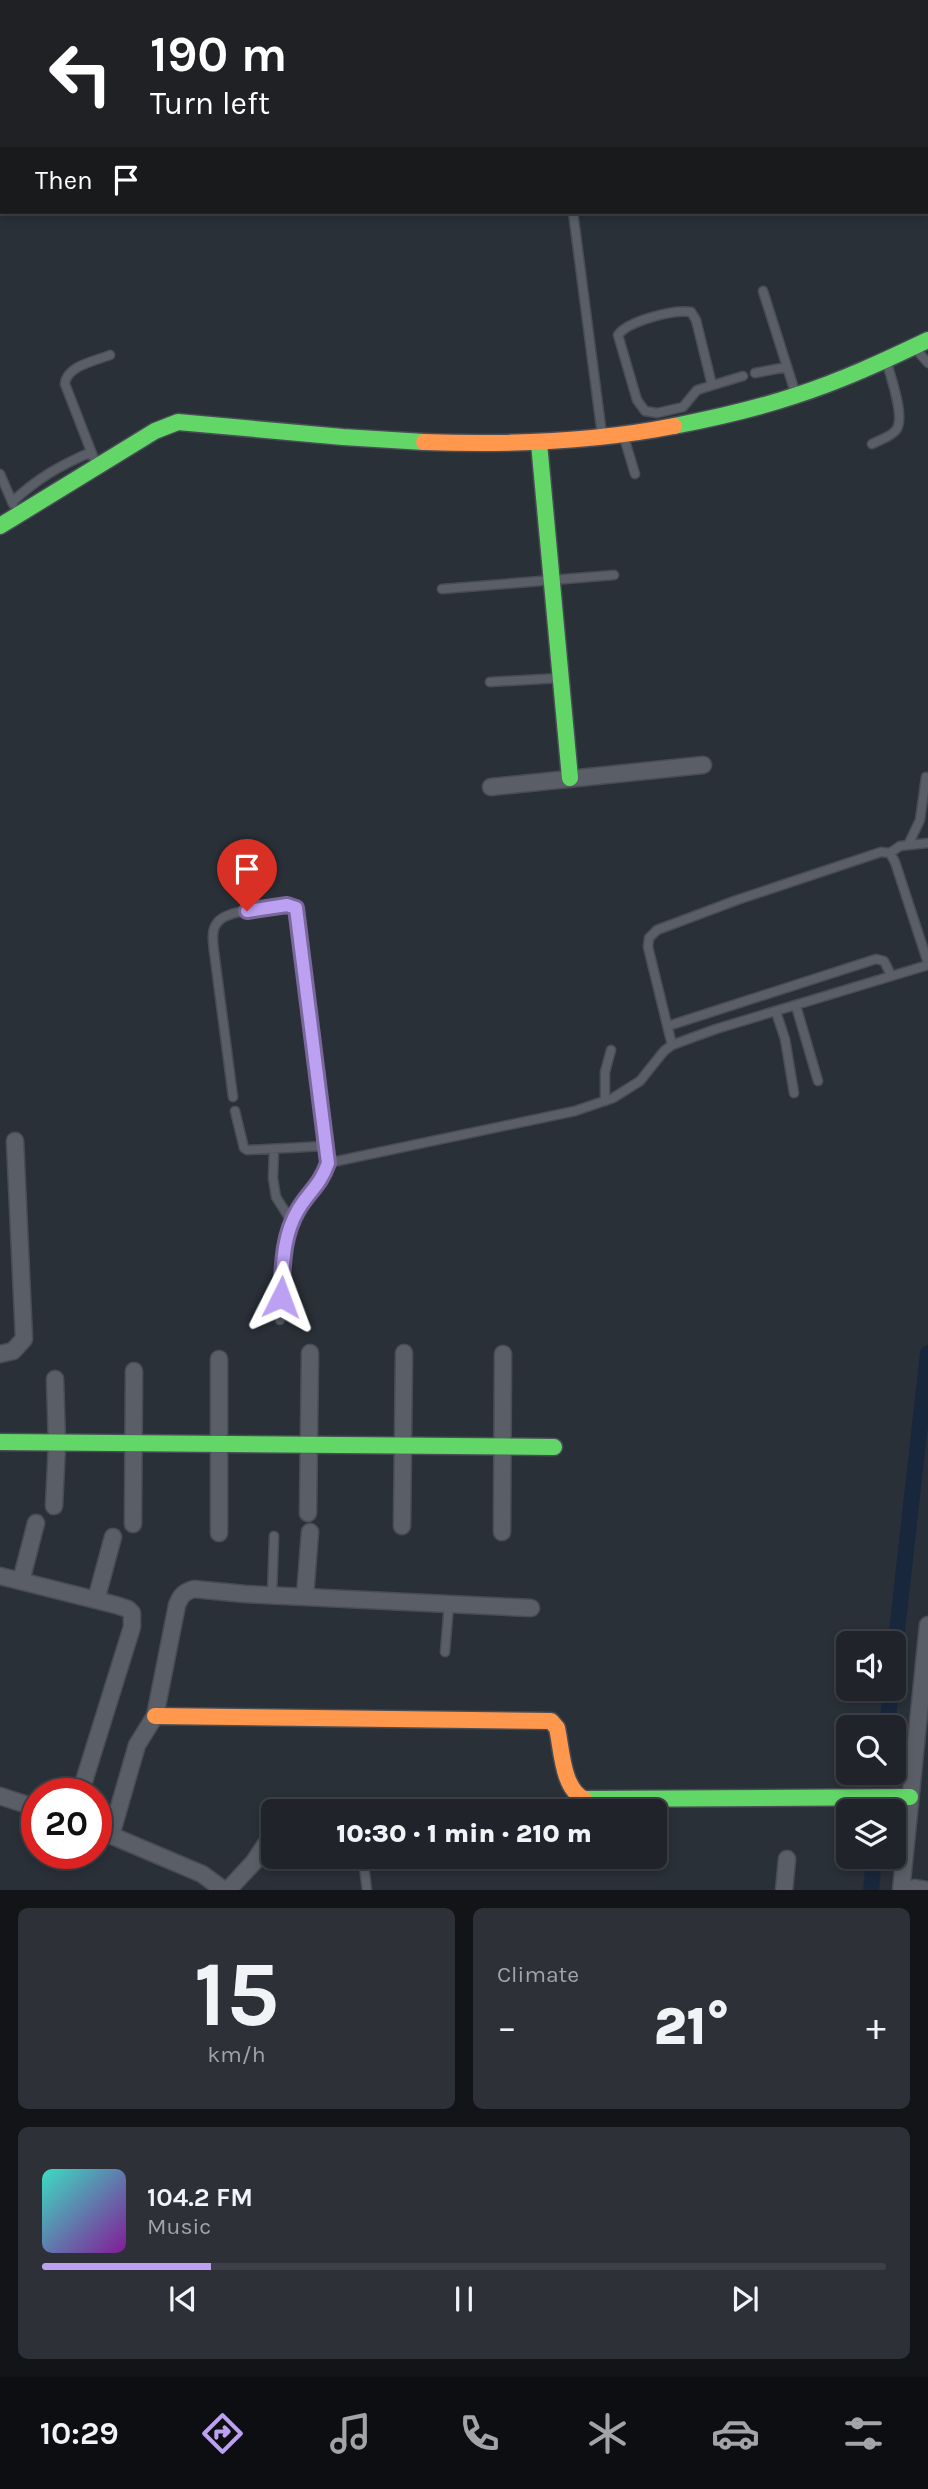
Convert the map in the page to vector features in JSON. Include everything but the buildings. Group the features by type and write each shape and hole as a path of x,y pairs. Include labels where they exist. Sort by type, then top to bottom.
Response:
{"street":[{"path":"0,526 15,508 94,459 178,422 369,439 539,443 623,434 718,419 796,396 921,343"},
{"path":"539,443 570,779"},
{"path":"491,787 703,765"},
{"path":"0,1354 13,1351 24,1339 15,1141"},
{"path":"308,1513 310,1353"},
{"path":"402,1526 404,1353"},
{"path":"502,1532 503,1354"},
{"path":"219,1359 219,1533"},
{"path":"133,1524 134,1371"},
{"path":"54,1506 57,1444 55,1379"},
{"path":"0,1442 554,1447"},
{"path":"21,1581 36,1522"},
{"path":"305,1596 310,1532"},
{"path":"96,1600 113,1537"},
{"path":"0,1576 128,1609 132,1614 133,1619 85,1778"},
{"path":"112,1810 136,1745 155,1716 180,1596 194,1589 531,1608"},
{"path":"914,1889 897,1796 922,1746 928,1625"},
{"path":"155,1716 545,1720 551,1721 557,1728 569,1783 575,1794 585,1799 897,1796"},
{"path":"0,1796 21,1803"},
{"path":"112,1835 202,1874 225,1890"},
{"path":"227,1890 261,1851"},
{"path":"784,1890 787,1859"}],"lane":[{"path":"573,214 602,436"},
{"path":"764,291 796,396"},
{"path":"712,385 696,320 691,313 674,312 627,326 618,335 636,400 645,411 657,413 683,407 698,390 743,376"},
{"path":"921,343 928,363"},
{"path":"94,459 65,384 65,377 70,371 110,355"},
{"path":"872,444 888,436 899,425 899,409 886,360"},
{"path":"755,373 787,368"},
{"path":"623,434 635,474"},
{"path":"0,474 15,508"},
{"path":"442,589 614,575"},
{"path":"490,682 561,678"},
{"path":"909,843 920,820 926,777"},
{"path":"672,1045 648,947 649,939 657,930 881,852 890,853 909,843 928,843"},
{"path":"328,1163 575,1111 605,1101 640,1081 672,1045 928,964 890,853"},
{"path":"233,1097 214,951 214,926 218,920 229,914 287,905 296,908 299,918 328,1163 318,1186 307,1196 292,1222 285,1240 280,1320"},
{"path":"668,1026 876,959 884,961 891,975"},
{"path":"796,1006 818,1081"},
{"path":"776,1012 785,1039 794,1093"},
{"path":"605,1101 605,1072 611,1050"},
{"path":"235,1111 244,1148 325,1146"},
{"path":"274,1149 273,1178 276,1197 292,1222"},
{"path":"272,1595 274,1536"},
{"path":"446,1652 449,1604"},
{"path":"364,1869 367,1890"}],"waterway":[{"path":"897,1631 928,1353"},
{"path":"888,1715 890,1701"},
{"path":"880,1799 882,1785"},
{"path":"871,1890 873,1869"}],"traffic: fast":[{"path":"674,426 779,401 862,370 928,340"},
{"path":"0,526 155,431 178,422 424,442"},
{"path":"539,443 570,778"},
{"path":"0,1442 554,1447"},
{"path":"584,1799 910,1797"}],"traffic: slow":[{"path":"424,442 550,441 612,436 674,426"},
{"path":"155,1716 551,1721 557,1728 567,1778 577,1794 584,1799"}],"route":[{"path":"247,911 287,905 296,908 328,1163 318,1186 297,1211 285,1240 281,1297"}]}
